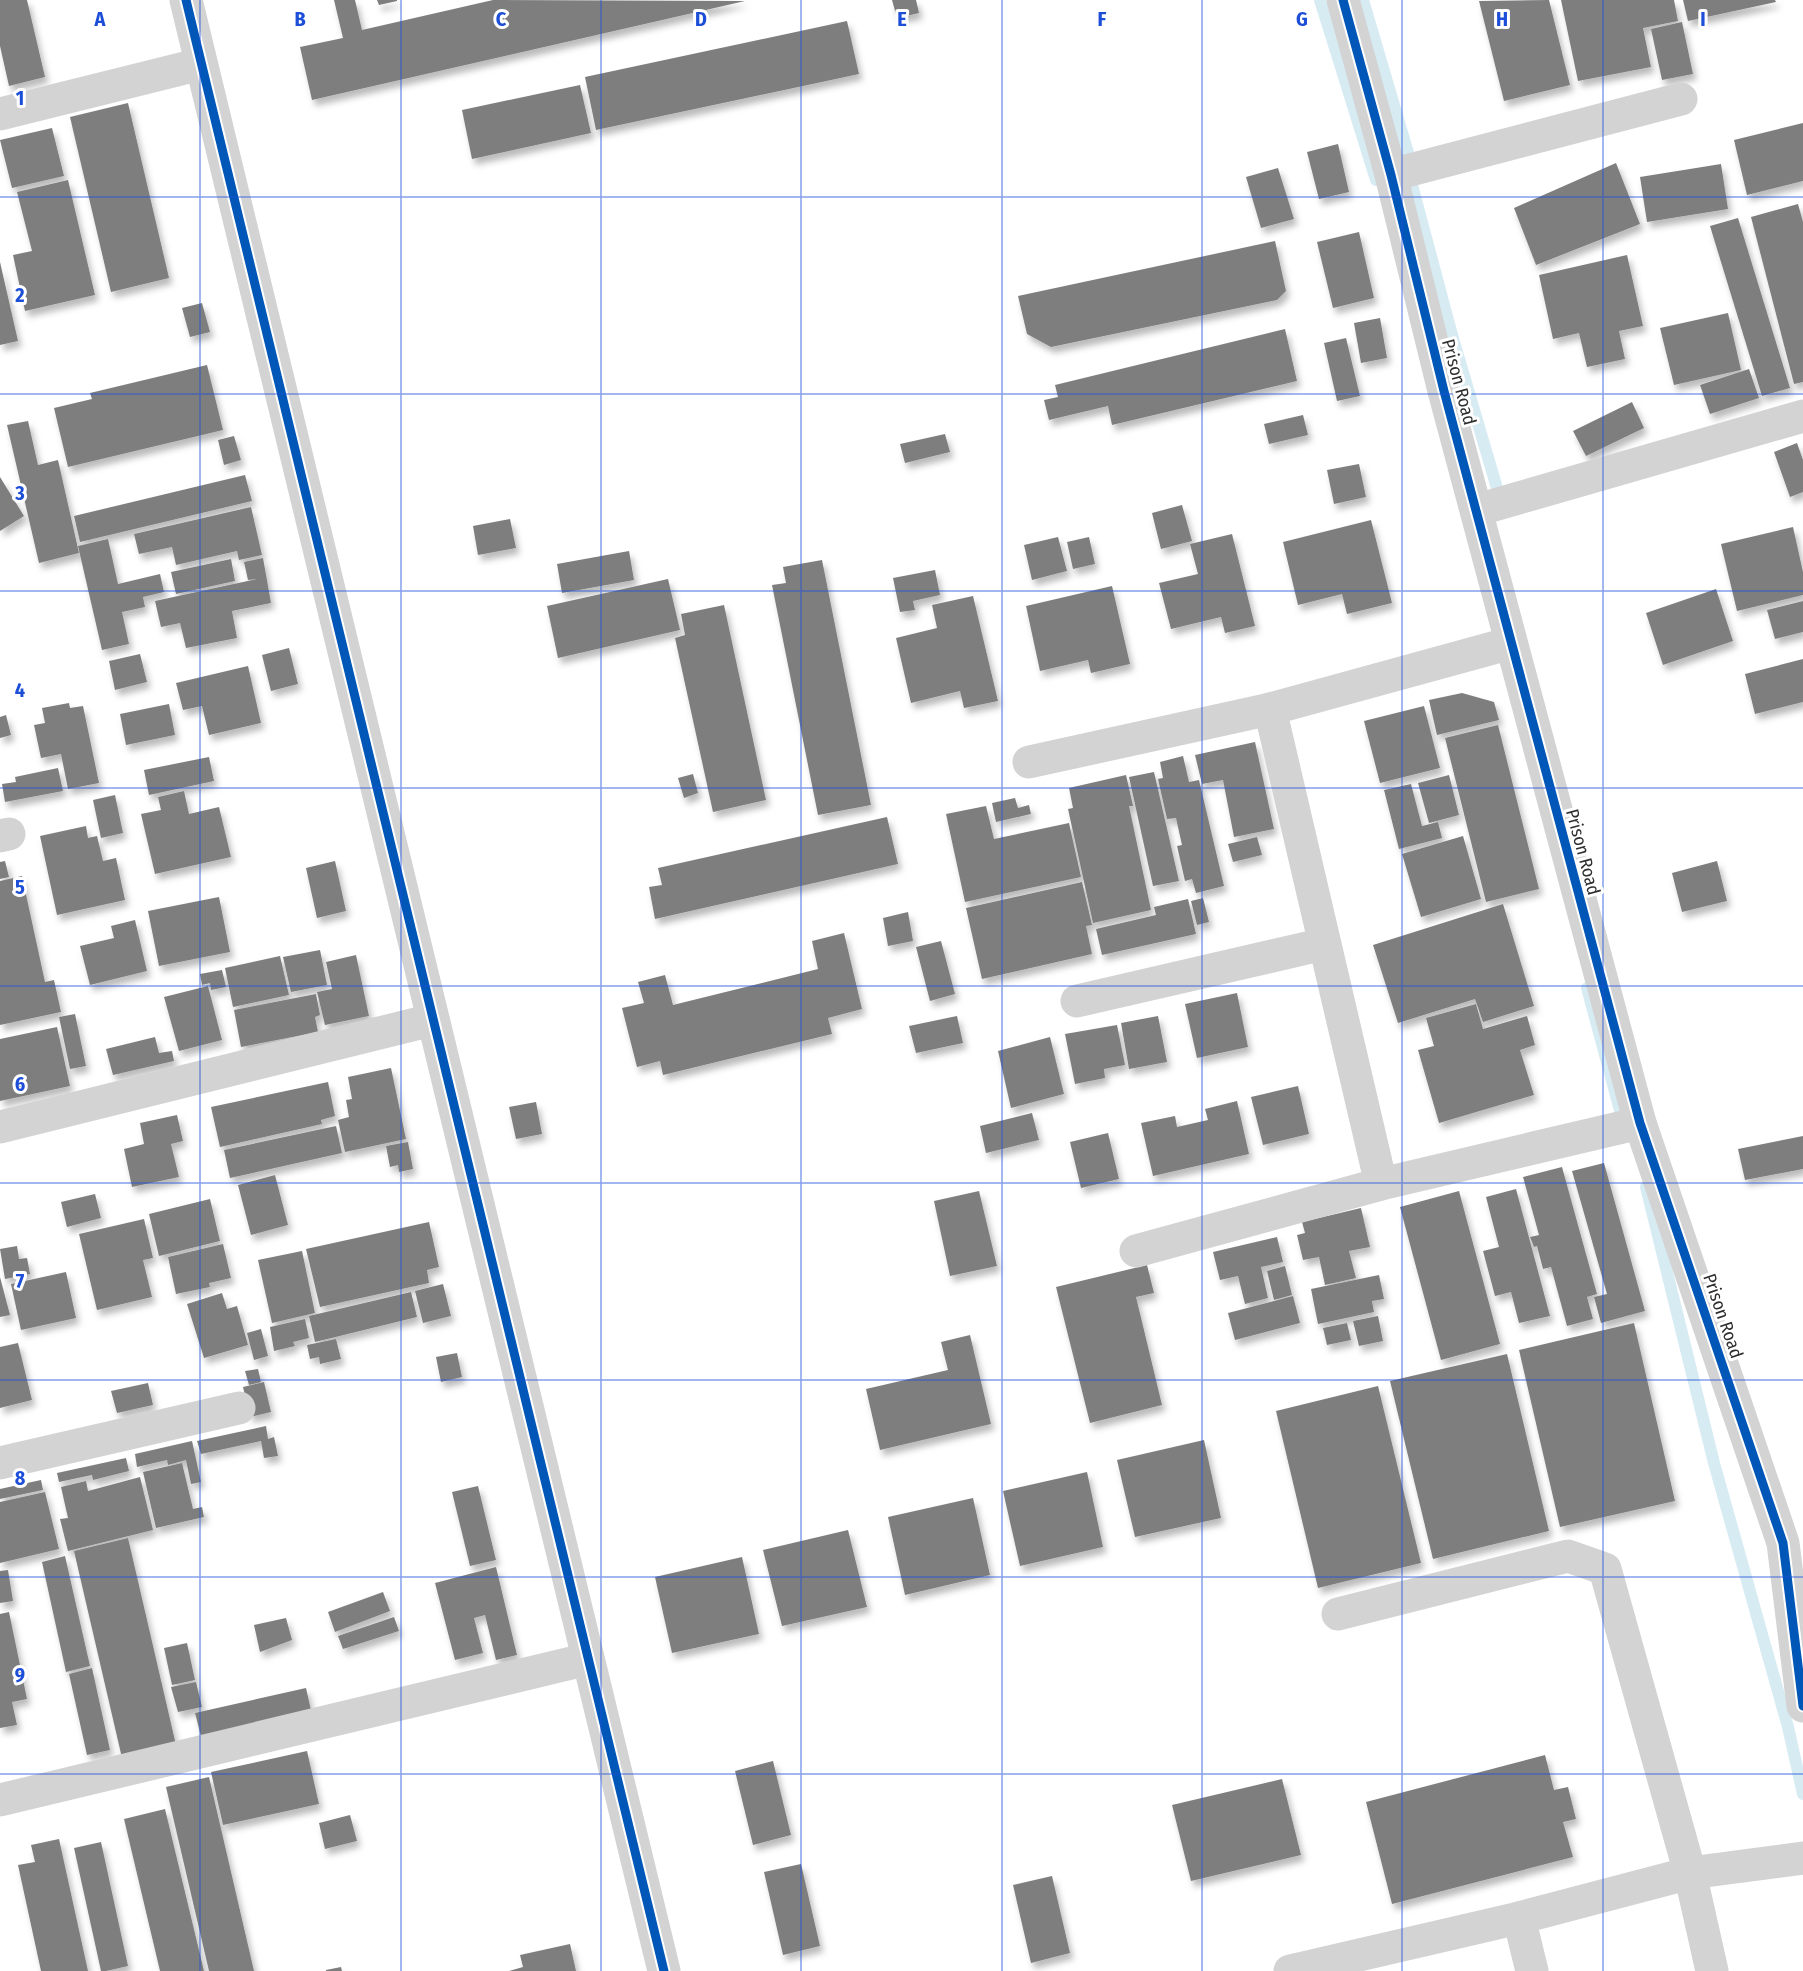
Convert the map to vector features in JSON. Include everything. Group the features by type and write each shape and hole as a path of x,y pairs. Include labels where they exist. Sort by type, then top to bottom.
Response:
{"street":[{"path":"186,0 664,1971"},
{"name":"Prison Road","path":"1344,0 1391,176 1444,390 1640,1123 1793,1531 1803,1706"},
{"path":"0,114 201,64"},
{"path":"1391,176 1682,99"},
{"path":"1477,510 1803,416"},
{"path":"1029,762 1270,709 1512,643"},
{"path":"1270,709 1381,1184"},
{"path":"1077,1001 1324,944"},
{"path":"0,1127 432,1020"},
{"path":"1137,1251 1381,1184 1640,1123"},
{"path":"0,1463 239,1408"},
{"path":"1338,1614 1568,1556 1605,1569 1690,1873 1712,1971"},
{"path":"0,1800 588,1659"},
{"path":"1290,1971 1519,1918 1690,1873 1803,1858"},
{"path":"1519,1918 1532,1971"}],"building":[{"path":"0,0 27,0 45,77 9,86 0,46"},
{"path":"334,0 355,0 362,30 493,0 745,1 312,100 300,47 343,38"},
{"path":"377,0 397,0 397,1 379,5"},
{"path":"892,0 916,0 919,13 897,18"},
{"path":"1549,0 1570,85 1504,101 1479,1"},
{"path":"1561,0 1674,0 1678,21 1643,28 1651,67 1578,81"},
{"path":"1683,0 1775,0 1776,2 1688,21"},
{"path":"847,21 859,74 596,130 585,77"},
{"path":"1682,22 1693,74 1662,80 1651,29"},
{"path":"580,85 591,133 472,159 462,110"},
{"path":"128,103 169,278 111,292 70,117"},
{"path":"1803,123 1803,181 1747,195 1734,140"},
{"path":"52,128 64,176 12,188 0,140"},
{"path":"1338,144 1349,192 1319,199 1307,152"},
{"path":"1616,163 1640,224 1536,265 1514,208"},
{"path":"1721,164 1728,209 1647,222 1640,177"},
{"path":"1278,168 1294,219 1261,228 1246,177"},
{"path":"68,180 95,295 25,311 13,255 32,251 17,192"},
{"path":"1798,204 1803,222 1803,382 1794,384 1751,217"},
{"path":"1738,218 1790,388 1762,396 1710,226"},
{"path":"1359,232 1374,298 1333,308 1317,242"},
{"path":"1275,241 1286,291 1277,300 1051,347 1027,334 1018,296"},
{"path":"1627,255 1643,326 1619,331 1625,359 1587,367 1579,333 1553,339 1539,275"},
{"path":"0,262 18,341 0,345"},
{"path":"202,303 210,332 190,337 182,308"},
{"path":"1728,313 1741,370 1674,385 1660,328"},
{"path":"1380,318 1387,358 1361,363 1354,323"},
{"path":"1285,329 1297,381 1112,425 1108,406 1049,420 1044,400 1058,397 1055,385"},
{"path":"1346,338 1360,396 1337,401 1324,343"},
{"path":"207,365 223,430 68,467 54,408 92,399 90,393"},
{"path":"1749,369 1759,398 1710,414 1700,385"},
{"path":"1632,402 1644,428 1586,456 1573,431"},
{"path":"1303,415 1308,435 1269,444 1264,424"},
{"path":"28,421 38,465 58,460 79,553 39,563 7,425"},
{"path":"945,434 950,452 905,463 900,444"},
{"path":"234,436 241,460 224,465 218,440"},
{"path":"1797,443 1803,460 1803,492 1790,497 1774,452"},
{"path":"1359,464 1366,497 1334,504 1327,470"},
{"path":"245,475 252,501 80,542 74,516"},
{"path":"0,477 24,516 0,531"},
{"path":"1182,505 1192,541 1161,549 1152,513"},
{"path":"251,507 262,555 239,560 237,551 176,565 172,547 139,554 134,534"},
{"path":"510,519 516,548 478,555 473,526"},
{"path":"1371,520 1392,603 1347,614 1342,594 1298,605 1283,542"},
{"path":"1793,527 1803,572 1803,595 1737,611 1721,544"},
{"path":"1232,534 1255,626 1225,633 1221,617 1171,629 1159,583 1198,574 1190,544"},
{"path":"1058,537 1067,571 1032,580 1024,545"},
{"path":"1089,537 1095,564 1073,569 1067,542"},
{"path":"108,539 118,584 160,574 164,592 143,597 145,607 122,612 129,644 102,650 78,546"},
{"path":"629,551 634,580 562,593 557,564"},
{"path":"263,558 271,603 232,611 237,638 186,648 180,623 161,627 155,601 257,579 248,580 244,562"},
{"path":"231,559 235,581 176,594 171,572"},
{"path":"822,560 871,805 818,815 772,585 786,583 783,567"},
{"path":"935,570 940,595 913,601 915,610 900,612 893,578"},
{"path":"668,579 680,630 558,658 547,606"},
{"path":"1112,586 1130,664 1091,673 1088,660 1040,671 1026,606"},
{"path":"1716,589 1733,641 1663,665 1646,613"},
{"path":"973,596 998,701 964,708 960,691 911,703 896,638 937,628 932,605"},
{"path":"1803,601 1803,632 1775,639 1767,610"},
{"path":"724,605 766,800 713,812 675,638 685,635 681,614"},
{"path":"289,648 298,684 271,691 262,655"},
{"path":"140,654 147,682 115,690 109,661"},
{"path":"1803,659 1803,702 1755,714 1745,674"},
{"path":"248,666 261,723 209,735 202,706 183,710 176,683"},
{"path":"1462,693 1494,702 1499,720 1437,735 1429,700"},
{"path":"69,703 70,708 83,706 99,783 68,789 61,754 41,758 34,725 45,723 42,708"},
{"path":"169,704 175,735 126,745 120,714"},
{"path":"1424,706 1440,768 1380,783 1364,721"},
{"path":"6,715 11,735 0,738 0,717"},
{"path":"1498,725 1539,889 1486,902 1445,738"},
{"path":"1255,742 1274,829 1234,837 1223,780 1202,784 1195,755"},
{"path":"1183,756 1189,782 1199,780 1224,886 1196,893 1192,879 1185,881 1177,846 1182,845 1176,818 1167,819 1158,779 1163,778 1160,762"},
{"path":"209,757 214,781 149,795 144,770"},
{"path":"58,768 63,791 5,802 2,784 16,782 15,777"},
{"path":"1154,772 1179,881 1153,886 1129,777"},
{"path":"693,774 698,793 684,798 678,778"},
{"path":"1126,775 1133,806 1129,806 1151,910 1093,923 1068,809 1073,808 1069,788"},
{"path":"1449,775 1459,815 1429,823 1418,783"},
{"path":"1411,784 1422,826 1438,822 1442,838 1399,849 1384,790"},
{"path":"184,791 189,814 219,807 231,857 155,874 141,814 161,810 158,797"},
{"path":"115,795 123,833 101,838 93,800"},
{"path":"1015,798 1018,808 1029,805 1031,814 996,822 992,803"},
{"path":"986,806 994,839 1069,823 1081,877 965,902 946,814"},
{"path":"887,817 898,864 655,919 649,887 662,885 658,868"},
{"path":"86,826 88,838 97,836 103,861 116,858 125,900 57,915 40,836"},
{"path":"1463,836 1481,899 1421,917 1402,854"},
{"path":"1257,837 1262,855 1233,862 1228,844"},
{"path":"5,861 9,877 0,879 0,862"},
{"path":"335,861 346,911 317,918 306,868"},
{"path":"1717,861 1727,901 1682,912 1672,873"},
{"path":"22,876 45,982 54,980 61,1012 0,1025 0,881"},
{"path":"1082,882 1092,925 1086,926 1092,954 982,979 966,908"},
{"path":"219,897 230,952 159,966 148,911"},
{"path":"1203,898 1209,922 1197,925 1191,901"},
{"path":"1188,899 1196,934 1102,955 1096,929 1156,915 1154,907"},
{"path":"1503,904 1534,1006 1483,1022 1475,999 1398,1023 1373,945"},
{"path":"908,912 913,941 888,946 883,918"},
{"path":"135,920 147,971 90,985 80,946 114,938 111,926"},
{"path":"844,933 862,1009 828,1018 832,1034 663,1075 660,1061 637,1067 622,1008 644,1003 638,982 665,975 673,1005 818,969 812,941"},
{"path":"941,941 955,994 930,1001 916,947"},
{"path":"320,950 327,985 291,992 283,957"},
{"path":"356,955 369,1016 325,1025 317,992 332,989 326,962"},
{"path":"280,956 289,995 233,1007 225,968"},
{"path":"222,970 226,987 211,990 210,983 202,985 200,974"},
{"path":"208,986 222,1040 179,1051 164,997"},
{"path":"1237,993 1248,1047 1197,1058 1185,1004"},
{"path":"316,994 320,1015 315,1017 318,1032 241,1047 234,1010"},
{"path":"1476,1004 1483,1029 1527,1016 1535,1045 1520,1050 1534,1095 1439,1123 1418,1050 1434,1046 1426,1018"},
{"path":"75,1014 86,1066 70,1069 59,1017"},
{"path":"957,1016 963,1043 916,1053 909,1026"},
{"path":"1158,1016 1167,1062 1129,1069 1121,1023"},
{"path":"1117,1025 1125,1065 1104,1069 1105,1078 1075,1084 1065,1034"},
{"path":"57,1027 70,1086 0,1101 0,1039"},
{"path":"155,1037 159,1053 172,1051 174,1061 113,1075 106,1049"},
{"path":"1050,1037 1064,1094 1011,1108 998,1051"},
{"path":"391,1068 406,1139 345,1152 338,1120 349,1117 346,1100 352,1099 348,1077"},
{"path":"328,1082 335,1116 321,1120 322,1124 220,1147 211,1107"},
{"path":"1298,1086 1309,1134 1263,1145 1251,1097"},
{"path":"1237,1101 1249,1154 1153,1176 1141,1123 1175,1116 1177,1127 1208,1120 1205,1109"},
{"path":"536,1102 542,1134 516,1139 509,1107"},
{"path":"1032,1113 1039,1140 986,1153 980,1126"},
{"path":"177,1115 183,1141 171,1144 179,1177 132,1187 124,1149 144,1144 140,1123"},
{"path":"336,1126 342,1153 230,1178 224,1150"},
{"path":"1108,1133 1119,1179 1081,1188 1070,1142"},
{"path":"1803,1136 1803,1169 1745,1180 1738,1149"},
{"path":"408,1142 413,1169 399,1172 398,1165 390,1167 386,1146"},
{"path":"1604,1163 1645,1311 1601,1323 1594,1297 1607,1294 1572,1171"},
{"path":"1562,1167 1597,1294 1587,1297 1593,1319 1567,1326 1551,1267 1543,1269 1537,1246 1534,1247 1530,1237 1539,1235 1523,1177"},
{"path":"275,1175 288,1225 251,1235 238,1185"},
{"path":"1516,1189 1550,1316 1519,1323 1511,1292 1495,1296 1483,1251 1499,1247 1486,1197"},
{"path":"979,1191 997,1266 950,1276 934,1201"},
{"path":"1459,1191 1500,1344 1441,1360 1400,1207"},
{"path":"95,1194 101,1218 67,1227 61,1202"},
{"path":"210,1199 220,1241 159,1256 149,1214"},
{"path":"1361,1208 1370,1247 1349,1251 1356,1278 1325,1285 1319,1257 1303,1260 1297,1235 1305,1233 1302,1222"},
{"path":"144,1219 153,1258 143,1260 152,1297 97,1310 79,1234"},
{"path":"429,1222 439,1267 427,1270 429,1283 320,1307 306,1249"},
{"path":"1277,1237 1283,1262 1261,1267 1268,1298 1245,1304 1238,1276 1220,1280 1213,1252"},
{"path":"223,1244 231,1278 209,1283 210,1287 176,1294 168,1257"},
{"path":"17,1246 19,1259 27,1258 30,1274 5,1279 0,1249"},
{"path":"302,1251 315,1313 272,1323 258,1260"},
{"path":"1147,1265 1154,1293 1136,1297 1162,1405 1090,1423 1056,1287"},
{"path":"1285,1266 1292,1295 1274,1300 1267,1271"},
{"path":"66,1272 76,1318 21,1330 11,1284"},
{"path":"1379,1275 1384,1299 1372,1301 1374,1312 1318,1324 1311,1289"},
{"path":"0,1277 10,1315 0,1317"},
{"path":"443,1284 451,1316 423,1323 415,1291"},
{"path":"411,1292 417,1317 315,1342 309,1316"},
{"path":"222,1293 227,1309 237,1306 248,1345 204,1358 187,1304"},
{"path":"1293,1296 1300,1323 1235,1340 1228,1313"},
{"path":"1378,1316 1383,1341 1359,1346 1353,1321"},
{"path":"305,1319 309,1338 293,1342 295,1346 274,1351 270,1327"},
{"path":"1347,1323 1351,1340 1327,1345 1323,1328"},
{"path":"1634,1323 1675,1501 1560,1527 1519,1350"},
{"path":"261,1329 268,1356 254,1360 247,1333"},
{"path":"970,1335 991,1424 880,1450 866,1389 948,1370 941,1342"},
{"path":"336,1339 341,1359 320,1364 319,1357 310,1359 307,1345"},
{"path":"18,1343 32,1400 0,1408 0,1347"},
{"path":"457,1353 462,1377 441,1382 436,1357"},
{"path":"1507,1354 1549,1531 1433,1559 1390,1381"},
{"path":"258,1369 261,1382 249,1385 245,1371"},
{"path":"264,1382 271,1412 250,1417 243,1387"},
{"path":"148,1383 153,1405 117,1413 111,1391"},
{"path":"1378,1386 1421,1563 1318,1588 1276,1411"},
{"path":"266,1426 268,1439 274,1437 278,1456 264,1458 261,1441 201,1454 197,1441"},
{"path":"1204,1440 1221,1518 1135,1537 1117,1460"},
{"path":"192,1441 201,1482 191,1484 186,1460 168,1465 167,1460 137,1467 135,1454"},
{"path":"126,1458 129,1471 93,1480 92,1475 59,1482 57,1473"},
{"path":"182,1463 193,1509 202,1507 204,1517 156,1528 143,1472"},
{"path":"1087,1472 1103,1547 1020,1566 1003,1491"},
{"path":"140,1477 153,1530 68,1551 60,1519 68,1518 61,1487 86,1481 88,1491"},
{"path":"41,1480 43,1490 0,1499 0,1489"},
{"path":"478,1486 496,1560 470,1566 452,1492"},
{"path":"45,1492 59,1549 0,1563 0,1502"},
{"path":"973,1498 990,1575 905,1595 888,1517"},
{"path":"848,1530 867,1607 782,1626 763,1550"},
{"path":"128,1538 176,1745 122,1758 74,1551"},
{"path":"65,1556 90,1666 66,1672 42,1562"},
{"path":"742,1557 759,1634 672,1653 655,1577"},
{"path":"496,1567 517,1655 496,1660 485,1615 474,1618 483,1653 455,1660 435,1583"},
{"path":"8,1570 13,1601 0,1603 0,1571"},
{"path":"383,1592 390,1611 335,1632 328,1612"},
{"path":"9,1612 27,1699 12,1702 17,1725 0,1728 0,1614"},
{"path":"394,1617 399,1631 343,1649 338,1636"},
{"path":"286,1618 292,1640 260,1652 254,1625"},
{"path":"187,1643 195,1680 172,1685 164,1648"},
{"path":"92,1668 110,1750 87,1755 69,1674"},
{"path":"196,1682 202,1707 178,1712 171,1687"},
{"path":"306,1688 313,1719 203,1744 195,1713"},
{"path":"307,1751 319,1804 223,1825 211,1772"},
{"path":"1545,1755 1554,1790 1568,1787 1576,1819 1563,1822 1573,1857 1392,1904 1366,1802"},
{"path":"773,1761 791,1835 753,1845 735,1771"},
{"path":"209,1777 254,1971 209,1971 166,1787"},
{"path":"1282,1779 1301,1855 1191,1881 1172,1805"},
{"path":"165,1809 204,1971 160,1971 124,1819"},
{"path":"350,1815 357,1841 325,1849 319,1823"},
{"path":"59,1839 88,1971 41,1971 18,1865 35,1862 31,1845"},
{"path":"101,1842 128,1966 106,1971 101,1971 74,1848"},
{"path":"801,1864 820,1946 783,1955 764,1872"},
{"path":"1052,1876 1070,1953 1031,1963 1013,1885"},
{"path":"570,1944 576,1971 509,1971 523,1967 520,1955"},
{"path":"341,1967 342,1971 326,1971 326,1970"}],"waterway":[{"path":"1320,0 1376,180"},
{"path":"1363,0 1411,163"},
{"path":"1412,185 1452,335 1499,495"},
{"path":"1587,988 1622,1118"},
{"path":"1646,1187 1714,1463 1788,1727 1803,1794"}],"cycle path":[{"path":"186,0 664,1971"},
{"path":"1343,0 1391,175 1444,391 1640,1123 1783,1543 1803,1706"}]}
